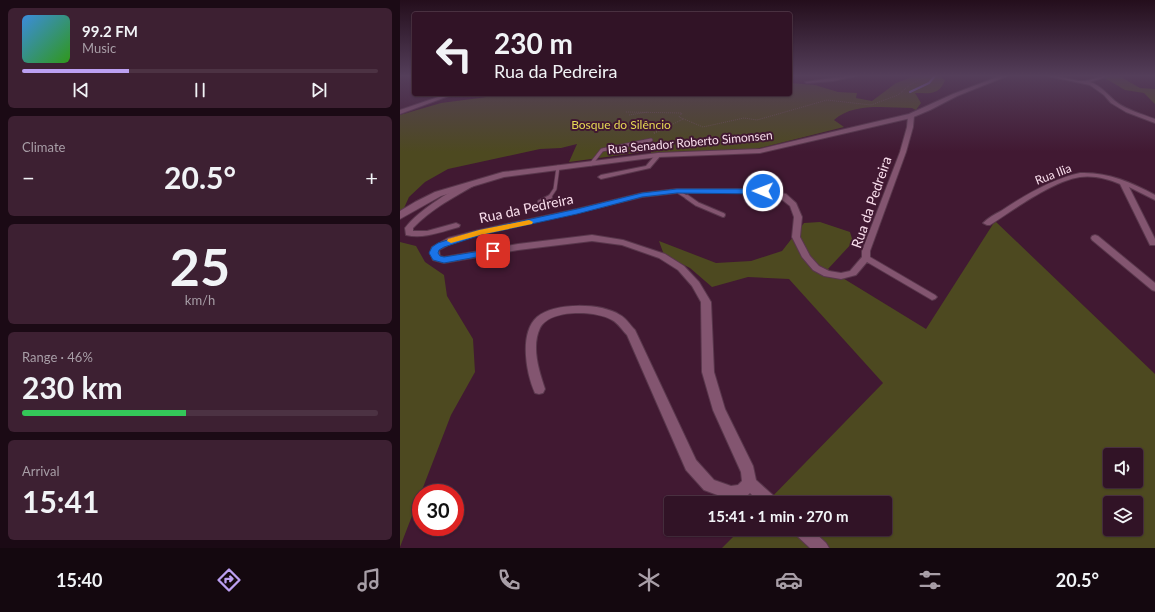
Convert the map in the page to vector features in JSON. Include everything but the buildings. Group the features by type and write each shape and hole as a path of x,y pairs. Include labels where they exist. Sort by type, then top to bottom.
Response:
{"street":[{"path":"400,112 430,102"},
{"name":"Rua Senador Roberto Simonsen","path":"400,216 418,204 438,194 503,176 558,167 658,155 760,151 911,116 942,102"},
{"path":"1112,102 1128,111 1155,121"},
{"name":"Rua da Pedreira","path":"749,483 748,471 718,410 708,372 706,302 696,284 681,268 662,256 623,243 592,238 518,247 444,260 436,258 434,253 435,249 441,245 479,232 577,211 642,195 677,191 763,191 783,196 793,205 798,217 796,237 806,257 816,268 827,274 841,276 853,273 866,258 866,251 903,152 910,127 911,116"},
{"path":"601,177 648,167 658,155"},
{"name":"Rua Ilia","path":"987,223 1023,199 1044,188 1082,175 1097,176 1122,181 1155,198"},
{"path":"1122,181 1153,243"},
{"path":"456,225 415,235 409,233 410,228 415,221 443,200 476,183"},
{"path":"1095,238 1155,288"},
{"path":"866,258 932,297"},
{"path":"539,389 530,353 535,328 540,320 556,312 572,310 598,312 614,316 632,333 691,465 709,485 731,493 741,492 749,483 763,496"},
{"path":"808,536 821,548"}],"lane":[{"path":"591,164 602,150 651,140"},
{"path":"540,202 548,200 554,193 558,167"},
{"path":"677,191 697,204 723,215"}],"path":[{"path":"626,112 649,111 682,113 679,117 703,127 726,120 744,118 757,120 821,102"},
{"path":"841,102 871,105 880,102"},
{"path":"629,115 645,114 649,111"},
{"path":"651,140 647,137 683,119"}],"green space":[{"name":"Bosque do Silêncio","path":"452,102 920,102 921,103 916,110 912,108 861,108 842,114 834,120 844,127 756,149 651,153 651,151 569,162 577,144 561,148 540,149 448,169 425,182 409,197 400,217 400,115 441,103"},
{"path":"995,221 1155,374 1155,548 722,548 734,536 892,536 892,496 773,496 883,383 789,279 748,277 712,287 690,268 664,255 659,241 716,263 751,261 782,251 804,223 820,222 850,232 853,242 828,269 926,329"},
{"path":"400,242 416,246 425,262 444,275 447,296 473,339 475,372 451,415 424,484 412,484 412,516 400,547"}],"slow traffic":[{"path":"451,241 479,232 529,222"}],"route":[{"path":"493,251 444,260 439,260 436,258 434,253 435,249 451,240 479,232 577,211 642,195 677,191 763,191"}]}
